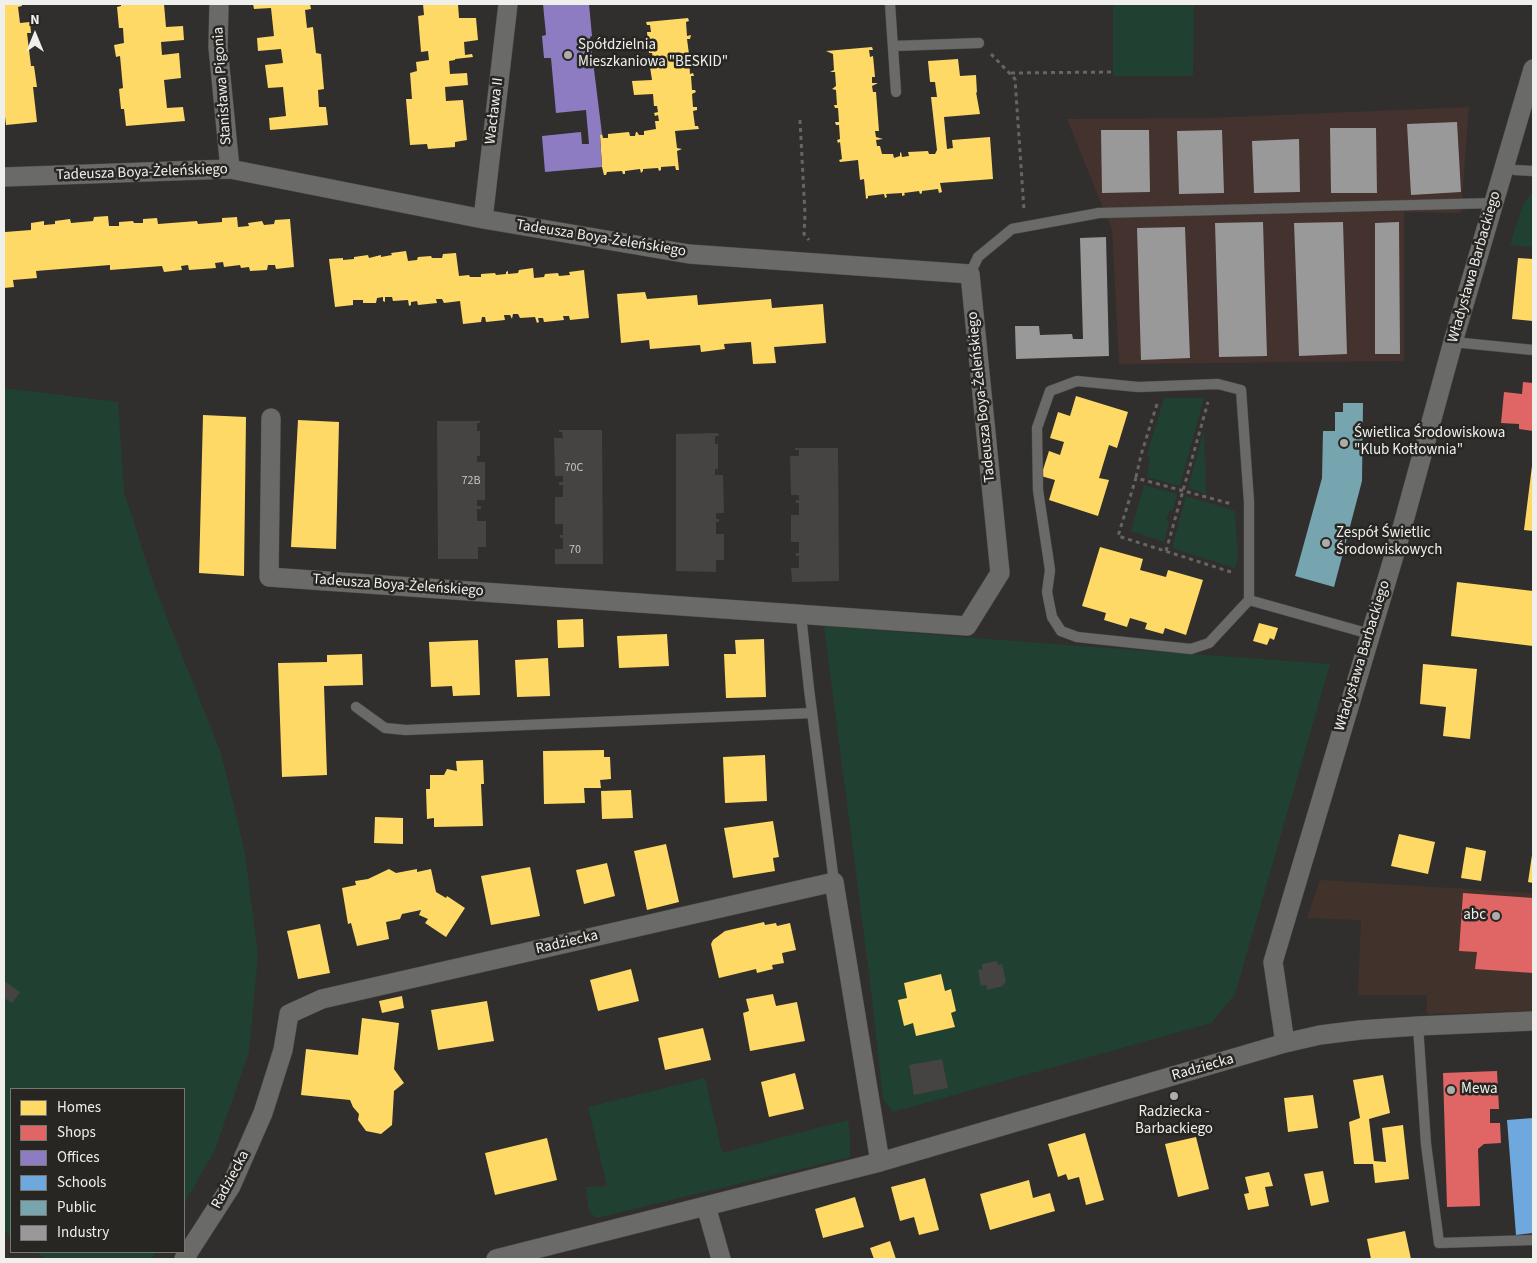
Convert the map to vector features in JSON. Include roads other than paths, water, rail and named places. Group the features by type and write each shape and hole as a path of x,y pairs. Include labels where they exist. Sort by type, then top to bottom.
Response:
{"street":[{"name":"Stanisława Pigonia","path":"219,4 218,47 230,169"},
{"name":"Wacława II","path":"483,219 508,4"},
{"name":"Władysława Barbackiego","path":"1285,1044 1273,962 1398,539 1453,342 1533,69"},
{"name":"Tadeusza Boya-Żeleńskiego","path":"4,177 230,169 483,219 689,254 970,274 1000,573 968,626 269,577 271,418"},
{"name":"Radziecka","path":"184,1259 231,1186 263,1113 283,1050 289,1014 322,999 834,882"},
{"path":"834,882 880,1162"},
{"name":"Radziecka","path":"496,1259 880,1162 1320,1035 1418,1026 1533,1021"},
{"path":"706,1206 721,1259"}],"lane":[{"path":"890,4 896,92"},
{"path":"893,46 979,43"},
{"path":"1505,167 1515,170 1533,171"},
{"path":"970,274 978,257 1012,229 1098,214 1494,203"},
{"path":"1453,342 1533,350"},
{"path":"1077,381 1138,387 1218,384 1241,390 1249,509 1248,600 1208,643 1191,649 1077,637 1061,631 1052,617 1048,592 1050,570 1038,490 1038,428 1050,391 1077,381"},
{"path":"1248,600 1370,634"},
{"path":"801,615 834,882"},
{"path":"356,707 385,728 406,730 812,713"},
{"path":"1418,1026 1426,1144 1439,1244 1533,1240"}],"place":[{"name":"Spółdzielnia Mieszkaniowa \"BESKID\"","path":"568,55"},
{"name":"Świetlica Środowiskowa \"Klub Kotłownia\"","path":"1344,443"},
{"name":"Zespół Świetlic Środowiskowych","path":"1326,543"},
{"name":"abc","path":"1496,916"},
{"name":"Mewa","path":"1451,1090"},
{"name":"Radziecka - Barbackiego","path":"1174,1096"}]}
